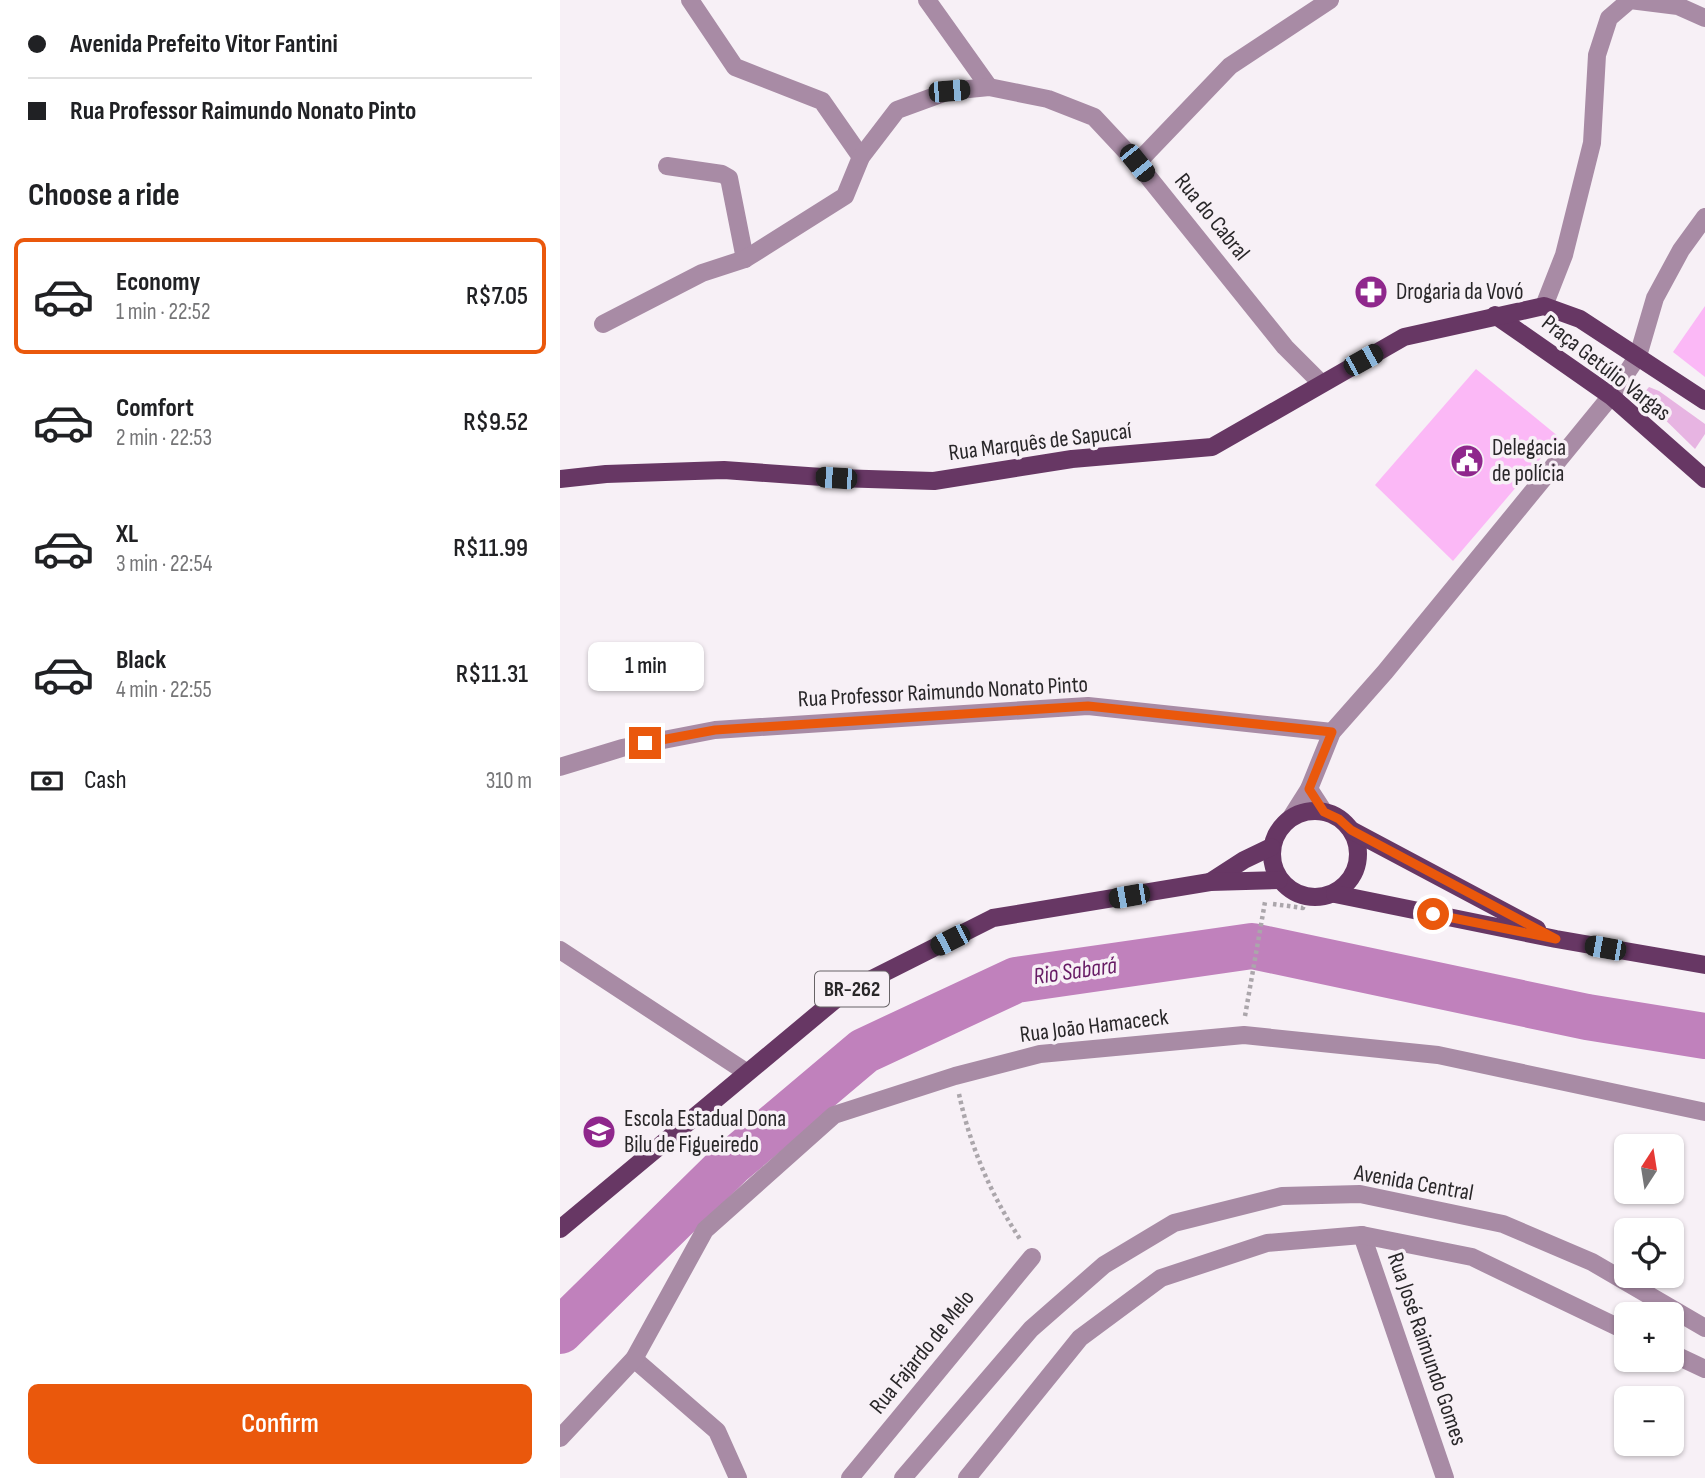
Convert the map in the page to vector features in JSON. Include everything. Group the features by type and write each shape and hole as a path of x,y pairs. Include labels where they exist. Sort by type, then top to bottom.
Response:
{"main road":[{"name":"Praça Getúlio Vargas","path":"1495,315 1544,306 1580,319 1705,401"},
{"name":"Praça Getúlio Vargas","path":"1495,315 1611,396 1705,479"},
{"name":"Rua Marquês de Sapucaí","path":"560,480 606,474 724,470 836,478 934,481 1073,459 1212,447 1404,337 1495,315"},
{"path":"1556,939 1351,830 1339,819 1324,812 1300,814 1290,819 1278,831 1271,847 1272,864 1279,880 1304,902 1335,894 1556,939 1705,965"},
{"path":"1335,894 1350,879 1359,858 1357,843 1351,830"},
{"name":"BR-262","path":"1210,882 1244,860 1271,847"},
{"name":"BR-262","path":"560,1228 842,994 993,918 1210,882 1279,880"}],"street":[{"path":"690,0 735,67 822,100 861,157"},
{"path":"927,0 989,87"},
{"path":"1544,306 1564,255 1592,143 1597,55 1609,18 1630,0 1678,6 1705,18"},
{"path":"1137,163 1230,66 1328,1"},
{"name":"Rua do Cabral","path":"603,324 702,273 745,259 845,196 861,157 897,110 949,91 989,87 1048,99 1094,117 1137,163 1284,347 1321,383"},
{"path":"667,166 729,177 745,259"},
{"path":"1290,819 1309,789 1332,732 1385,672 1611,396 1638,356 1655,298 1681,250 1705,216"},
{"name":"Rua Professor Raimundo Nonato Pinto","path":"560,767 622,748 715,730 1088,706 1332,732"},
{"path":"1309,789 1324,812"},
{"path":"560,950 746,1072"},
{"name":"Rua João Hamaceck","path":"560,1438 634,1359 705,1230 834,1115 955,1076 1040,1054 1244,1035 1438,1055 1705,1112"},
{"name":"Avenida Central","path":"902,1478 1031,1329 1104,1265 1174,1223 1282,1196 1360,1194 1503,1224 1592,1262 1705,1328"},
{"path":"967,1478 1080,1338 1161,1278 1267,1243 1362,1235 1472,1257 1614,1325"},
{"name":"Rua José Raimundo Gomes","path":"1362,1235 1445,1478"},
{"name":"Rua Fajardo de Melo","path":"850,1478 1032,1257"},
{"path":"634,1359 717,1431 738,1478"},
{"path":"1684,1359 1705,1369"}],"path":[{"path":"1246,1007 1263,902 1304,902"},
{"path":"955,1076 966,1129 985,1175 1007,1220 1032,1257"}],"shaded area":[{"path":"1649,387 1659,391 1705,424 1705,434 1695,449 1646,401 1644,393"}],"building":[{"path":"1705,306 1705,377 1673,352"},
{"name":"Delegacia de polícia","path":"1476,369 1559,437 1453,561 1375,485"}],"waterway":[{"name":"Rio Sabará","path":"560,1331 730,1164 864,1051 1016,980 1252,946 1587,1017 1705,1036"}],"place":[{"name":"Drogaria da Vovó","path":"1371,292"},
{"name":"Delegacia de polícia","path":"1467,461"},
{"name":"Escola Estadual Dona Bilu de Figueiredo","path":"599,1132"}],"route":[{"path":"645,743 715,730 1088,706 1332,732 1309,789 1324,812 1339,819 1351,830 1556,939 1433,914"}]}
